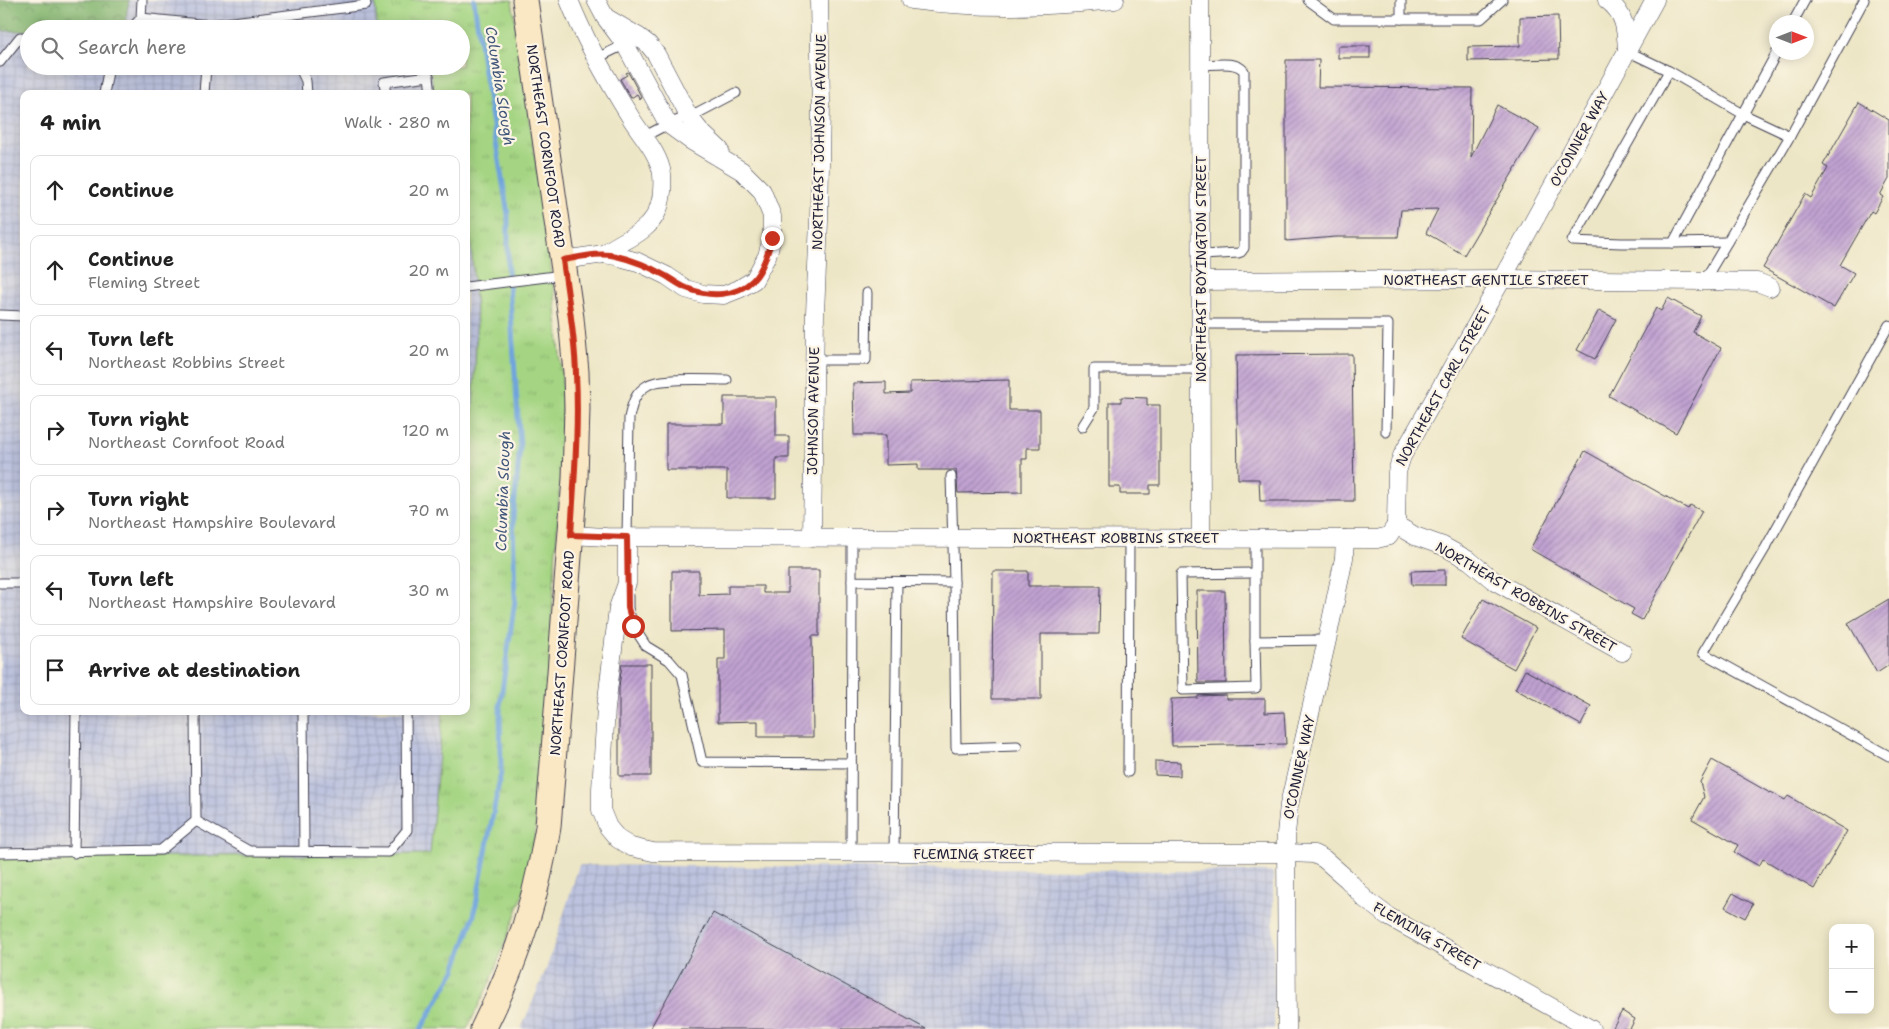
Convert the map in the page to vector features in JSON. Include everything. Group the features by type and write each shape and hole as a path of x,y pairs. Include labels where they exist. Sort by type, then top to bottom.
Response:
{"street":[{"name":"NORTHEAST CORNFOOT ROAD","path":"483,1029 510,969 532,900 545,847 553,779 577,443 576,372 564,267 525,0"},
{"path":"564,267 604,254 616,244 627,240 643,230 656,213 662,194 662,173 645,136 632,120 597,58 575,16 569,0"},
{"path":"596,0 605,17 632,40 656,54 689,117 700,132 762,191 772,216 772,238 767,256 754,280 724,295 703,294 686,288 667,276 638,262 604,254"},
{"name":"NORTHEAST JOHNSON AVENUE","path":"816,284 821,104 819,0"},
{"path":"911,0 956,6 1009,7 1064,5 1115,0"},
{"name":"NORTHEAST BOYINGTON STREET","path":"1200,0 1202,255 1201,538"},
{"path":"1607,0 1615,6 1624,20 1627,51"},
{"name":"O'CONNER WAY","path":"1502,279 1655,0"},
{"path":"632,40 668,124 690,140 742,171"},
{"name":"NORTHEAST GENTILE STREET","path":"1202,281 1502,279 1704,281 1757,282 1770,287"},
{"name":"NORTHEAST CARL STREET","path":"1396,526 1397,466 1502,279"},
{"name":"JOHNSON AVENUE","path":"812,538 816,284"},
{"name":"NORTHEAST ROBBINS STREET","path":"571,535 627,537 1377,540 1389,536 1396,526 1415,536 1443,546 1470,561 1493,580 1622,652"},
{"name":"FLEMING STREET","path":"627,537 627,583 618,608 606,708 601,810 608,827 618,839 631,847 652,852 1314,854 1324,859 1347,879 1364,898 1389,917 1591,1029"},
{"name":"O'CONNER WAY","path":"1287,1029 1287,853 1289,805 1327,640 1344,558 1345,540"}],"lane":[{"path":"142,0 142,18 157,20"},
{"path":"253,20 366,5 366,0"},
{"path":"1308,0 1334,19 1481,19 1502,0"},
{"path":"1401,0 1401,19"},
{"path":"1797,15 1805,0"},
{"path":"1704,281 1790,136 1864,0"},
{"path":"0,62 20,37"},
{"path":"597,58 632,40"},
{"path":"1627,51 1669,70 1743,114 1790,136"},
{"path":"1672,243 1773,60"},
{"path":"1201,65 1235,64 1241,66 1244,70 1244,248 1238,253 1202,255"},
{"path":"1669,70 1572,241 1621,243 1727,242"},
{"path":"105,90 107,75"},
{"path":"204,90 205,75"},
{"path":"303,75 306,81 306,90"},
{"path":"385,90 384,82 428,76 430,90"},
{"path":"645,136 668,124 689,117 736,93"},
{"path":"470,287 541,277 564,267"},
{"path":"814,360 866,360 867,293"},
{"path":"0,315 20,316"},
{"path":"1201,324 1388,324 1386,432"},
{"path":"1889,325 1766,546 1703,653 1889,756"},
{"path":"1082,427 1094,408 1094,369 1201,369"},
{"path":"627,537 629,418 632,401 640,390 649,384 663,381 727,380"},
{"path":"951,476 954,538 956,748 1017,746"},
{"path":"850,852 852,538"},
{"path":"1128,772 1129,538"},
{"path":"1254,573 1181,574 1183,690 1256,688 1254,640 1255,539"},
{"path":"852,581 954,582"},
{"path":"894,854 898,582"},
{"path":"0,583 20,584"},
{"path":"627,583 628,608 633,626 646,646 669,660 682,675 702,762 851,763"},
{"path":"1254,640 1327,640"},
{"path":"74,853 76,715"},
{"path":"195,715 196,821"},
{"path":"303,715 304,851"},
{"path":"196,821 249,851 389,852 407,830 406,715"},
{"path":"0,854 161,850 196,821"}],"shaded area":[{"path":"129,0 375,0 377,20 126,20"},
{"path":"0,31 20,31 20,75 431,75 433,90 20,90 20,715 443,715 430,854 0,858"},
{"path":"470,230 477,324 470,461"},
{"path":"579,865 1273,872 1274,1029 521,1029 547,967"}],"green space":[{"path":"0,0 129,0 126,20 20,20 20,31 0,31"},
{"path":"375,0 512,0 555,296 562,380 562,449 543,761 532,859 523,894 491,980 467,1029 0,1029 0,858 430,854 443,715 470,715 470,461 477,324 470,231 470,90 433,90 431,75 470,75 470,20 376,20"}],"building":[{"path":"1558,16 1559,59 1468,61 1468,47 1520,46 1520,17"},
{"path":"1338,46 1370,46 1370,58 1338,58"},
{"path":"1286,60 1319,60 1318,87 1472,88 1471,157 1497,105 1539,128 1464,255 1426,233 1438,209 1401,210 1398,237 1336,237 1286,241"},
{"path":"628,72 642,98 640,99 637,94 631,98 620,79 627,75 626,73"},
{"path":"1859,102 1889,120 1889,179 1880,195 1883,197 1874,213 1871,211 1840,265 1854,273 1834,308 1763,268 1805,194 1811,198 1828,168 1823,165"},
{"path":"1668,298 1701,316 1693,332 1721,348 1676,433 1609,396 1656,308 1661,311"},
{"path":"1599,310 1616,319 1595,359 1577,350"},
{"path":"1352,354 1354,501 1260,501 1259,479 1238,479 1236,355"},
{"path":"1009,380 1009,410 1040,410 1040,448 1027,448 1027,459 1022,459 1022,492 958,493 956,470 918,470 918,464 886,465 886,435 854,435 853,383 886,382 886,394 910,393 910,382"},
{"path":"724,397 776,397 776,436 789,436 789,458 776,458 776,498 727,498 727,470 666,470 666,424 724,424"},
{"path":"1121,397 1147,398 1147,405 1160,405 1160,485 1150,485 1150,494 1120,494 1120,487 1109,487 1109,402 1121,402"},
{"path":"1585,451 1688,509 1690,505 1702,511 1642,620 1631,614 1634,609 1530,549"},
{"path":"788,570 819,570 819,636 812,636 813,737 758,737 758,721 718,722 718,659 725,659 725,630 672,631 672,571 699,571 699,595 728,594 728,586 763,586 763,593 788,593"},
{"path":"1445,570 1445,585 1412,585 1411,571"},
{"path":"993,571 1028,571 1028,586 1100,586 1099,634 1041,634 1041,699 992,699"},
{"path":"1197,591 1225,591 1226,683 1198,683"},
{"path":"1483,599 1536,628 1514,669 1461,639"},
{"path":"1889,599 1889,665 1877,673 1848,623"},
{"path":"622,664 651,664 651,776 619,776 619,687"},
{"path":"1525,670 1591,706 1581,725 1515,689"},
{"path":"1226,695 1226,699 1265,699 1265,713 1284,712 1286,744 1172,746 1171,699"},
{"path":"1712,760 1770,793 1785,800 1788,796 1847,831 1814,889 1763,859 1759,866 1734,852 1738,845 1692,819 1704,797 1700,782"},
{"path":"1155,761 1180,762 1180,776 1155,775"},
{"path":"1733,893 1753,904 1745,918 1725,907"},
{"path":"713,913 926,1029 650,1029"},
{"path":"1622,1011 1635,1019 1630,1029 1612,1029"}],"waterway":[{"name":"Columbia Slough","path":"421,1029 455,970 474,915 501,772 500,705 515,600 513,517 520,447 508,270 508,214 474,0"}],"route":[{"path":"633,626 628,608 627,537 571,535 577,443 576,372 563,260 604,254 616,256 638,262 667,276 686,288 703,294 724,295 754,280 767,256 772,238"}]}
